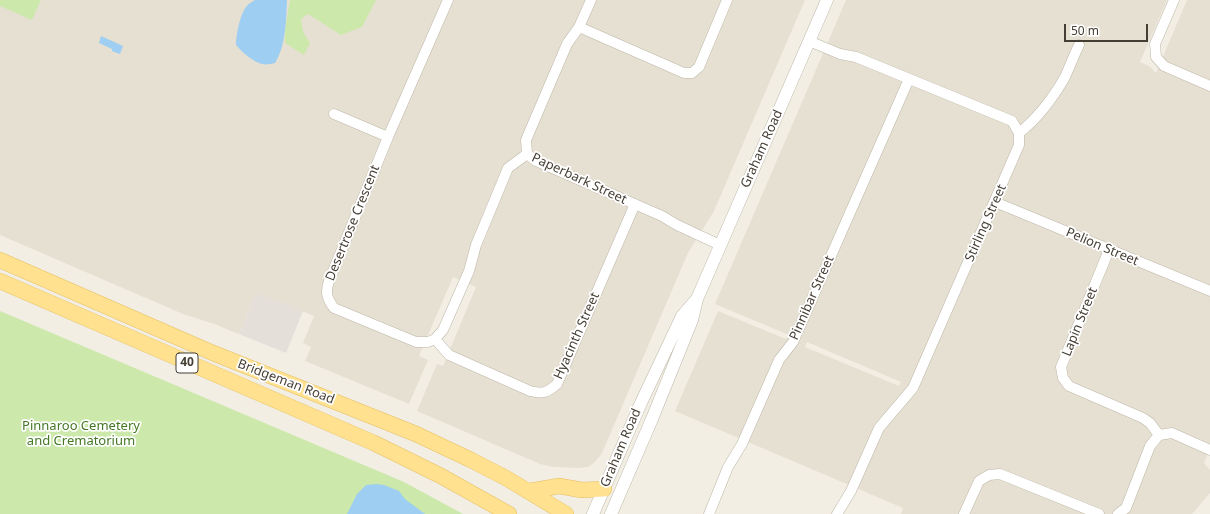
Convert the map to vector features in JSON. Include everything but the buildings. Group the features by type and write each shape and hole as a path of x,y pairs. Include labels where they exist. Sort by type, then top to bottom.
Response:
{"main road":[{"name":"Bridgeman Road","path":"0,260 264,375 382,420 471,460 530,492 566,514"},
{"name":"Bridgeman Road","path":"0,281 374,443 441,476 509,514"},
{"path":"374,443 382,420"},
{"path":"530,492 559,486 582,490 604,489"}],"street":[{"name":"Desertrose Crescent","path":"435,339 428,342 416,342 334,308 327,297 326,290 388,137 448,0"},
{"name":"Paperbark Street","path":"591,0 579,27 567,44 526,140 527,154 536,161 662,216 676,225 720,245"},
{"path":"579,27 684,73 692,73 699,67 727,0"},
{"name":"Graham Road","path":"611,514 692,320 697,299 827,0"},
{"path":"1174,0 1155,44 1156,57 1164,66 1210,86"},
{"path":"809,41 840,54 856,57 1012,122 1019,133 1033,122 1052,97 1065,76 1079,44"},
{"name":"Pinnibar Street","path":"709,514 728,467 742,444 779,360 793,342 909,79"},
{"path":"334,114 388,137"},
{"name":"Stirling Street","path":"836,514 851,491 879,428 913,388 1019,145 1019,133"},
{"path":"435,339 443,330 469,271 476,245 508,168 527,154"},
{"name":"Pelion Street","path":"995,202 1210,291"},
{"name":"Hyacinth Street","path":"435,339 449,355 530,391 540,394 549,391 557,384 635,204"},
{"name":"Lapin Street","path":"1109,250 1061,367 1063,378 1069,386 1143,418 1150,423 1159,436"},
{"name":"Graham Road","path":"592,514 640,404 682,316 697,299"},
{"path":"1118,514 1126,508 1150,446 1159,436 1172,433 1210,450"},
{"path":"964,514 978,481 989,474 1000,474 1099,514"}],"shaded area":[{"path":"0,0 805,0 714,211 688,253 602,453 595,462 588,467 579,468 554,467 540,464 417,411 437,364 443,366 476,287 453,277 419,356 428,360 409,404 305,361 311,347 303,343 314,316 256,292 239,334 183,314 0,235"},
{"path":"846,0 1167,0 1140,62 1149,66 1156,73 1187,0 1210,0 1210,448 1204,463 1210,470 1210,493 1192,514 901,514 903,508 675,411 718,311 786,339 789,335 715,304","holes":["807,342 901,382 899,386 805,347"]},
{"path":"256,292 303,311 286,353 239,334"}],"green space":[{"path":"0,0 41,0 32,20 0,6"},
{"path":"290,0 376,0 362,27 341,35 308,14 301,19 303,32 310,43 304,55 285,43 285,29"},
{"name":"Pinnaroo Cemetery and Crematorium","path":"0,311 404,482 463,514 0,514"}],"water":[{"path":"255,0 287,0 286,24 283,41 279,56 275,63 258,63 236,45 242,14 248,5"},
{"path":"101,36 123,46 120,54 99,43"},
{"path":"366,485 384,485 399,491 405,499 425,514 347,514 357,494"}]}
